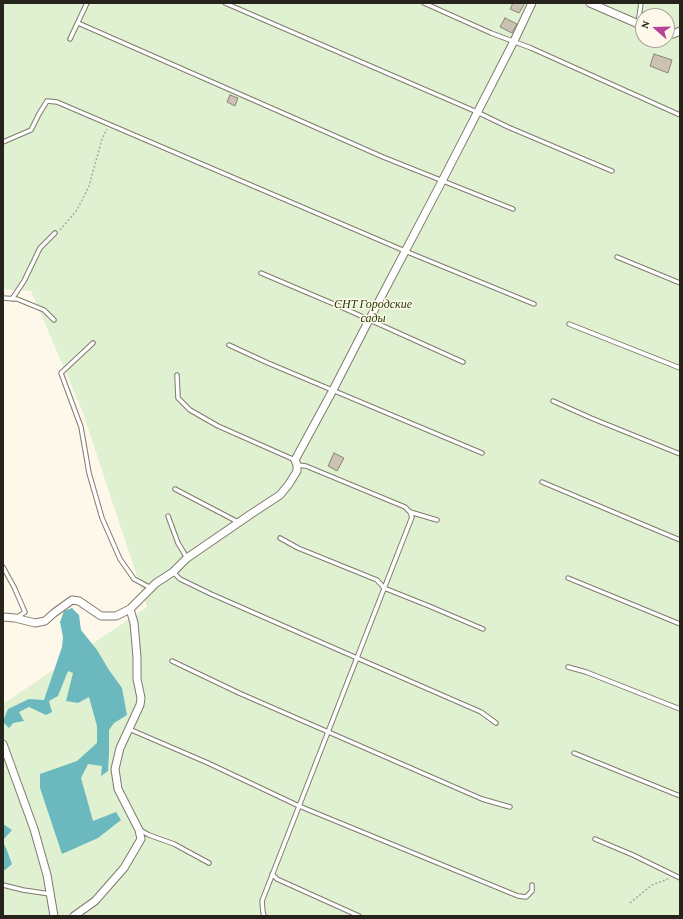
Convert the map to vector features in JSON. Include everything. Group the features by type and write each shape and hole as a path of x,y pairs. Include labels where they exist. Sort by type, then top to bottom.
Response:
{"street":[{"path":"3,617 15,618 35,623 45,621 72,600 79,601 101,616 116,616 130,609 156,583 173,572 187,558 238,522 280,495 297,471 296,463 478,112 532,3"},
{"path":"590,3 635,23"},
{"path":"74,916 95,900 124,868 141,839 139,830 118,790 114,769 120,748 140,705 141,698 137,679 134,623 130,609"},
{"path":"3,744 34,829 47,875 54,916"}],"lane":[{"path":"70,39 87,3"},
{"path":"225,3 612,171"},
{"path":"424,3 491,33 514,41 584,71 680,115"},
{"path":"78,23 383,157 513,209"},
{"path":"3,142 32,130 47,101 57,102 405,251 534,304"},
{"path":"12,299 24,281 40,248 55,233"},
{"path":"617,257 680,283"},
{"path":"261,273 463,362"},
{"path":"3,298 17,299 44,310 54,320"},
{"path":"569,324 680,368"},
{"path":"93,343 61,373 81,427 89,473 102,518 120,559 134,579 151,588"},
{"path":"230,345 268,363 482,453"},
{"path":"177,375 178,398 190,410 218,426 296,463 405,507 410,512 412,517 272,874 262,901 264,916"},
{"path":"553,401 680,454"},
{"path":"542,482 680,540"},
{"path":"175,489 238,522"},
{"path":"410,512 437,520"},
{"path":"168,516 178,543 187,558"},
{"path":"280,538 298,548 376,580 384,588 483,630"},
{"path":"3,567 25,612 15,618"},
{"path":"173,572 180,579 199,588 481,712 496,723"},
{"path":"568,578 680,624"},
{"path":"172,660 239,693 328,732 336,734 482,799 510,807"},
{"path":"568,667 586,672 680,709"},
{"path":"129,729 208,763 299,806 518,896 526,897 532,891 532,885"},
{"path":"574,754 680,796"},
{"path":"139,830 174,844 209,863"},
{"path":"595,840 633,855 680,878"},
{"path":"272,874 277,879 358,916"},
{"path":"3,885 50,894"}],"path":[{"path":"55,233 63,228 77,210 89,186 102,139 109,124"},
{"path":"630,903 652,885 675,876"}],"green space":[{"name":"СНТ Городские сады","path":"3,3 680,3 680,916 3,916 3,704 147,607 82,410 31,291 3,289"}],"water":[{"path":"72,608 79,615 81,630 97,650 122,688 127,715 114,723 109,730 108,771 101,776 102,766 88,764 81,778 93,821 116,812 121,820 98,838 62,854 40,788 40,774 77,761 97,743 97,726 89,697 78,703 66,701 73,673 68,671 58,696 49,701 52,712 46,715 29,707 19,712 24,721 13,723 9,728 3,721 8,709 29,699 44,700 62,647 63,637 60,622 64,611"},
{"path":"3,824 12,830 3,840"},
{"path":"3,842 12,864 5,870 3,869"}],"building":[{"path":"513,3 525,3 519,13 510,9"},
{"path":"505,18 517,24 512,33 500,27"},
{"path":"654,54 672,60 668,73 650,66"},
{"path":"230,95 238,98 235,106 227,102"},
{"path":"334,453 344,458 337,471 328,466"}]}
